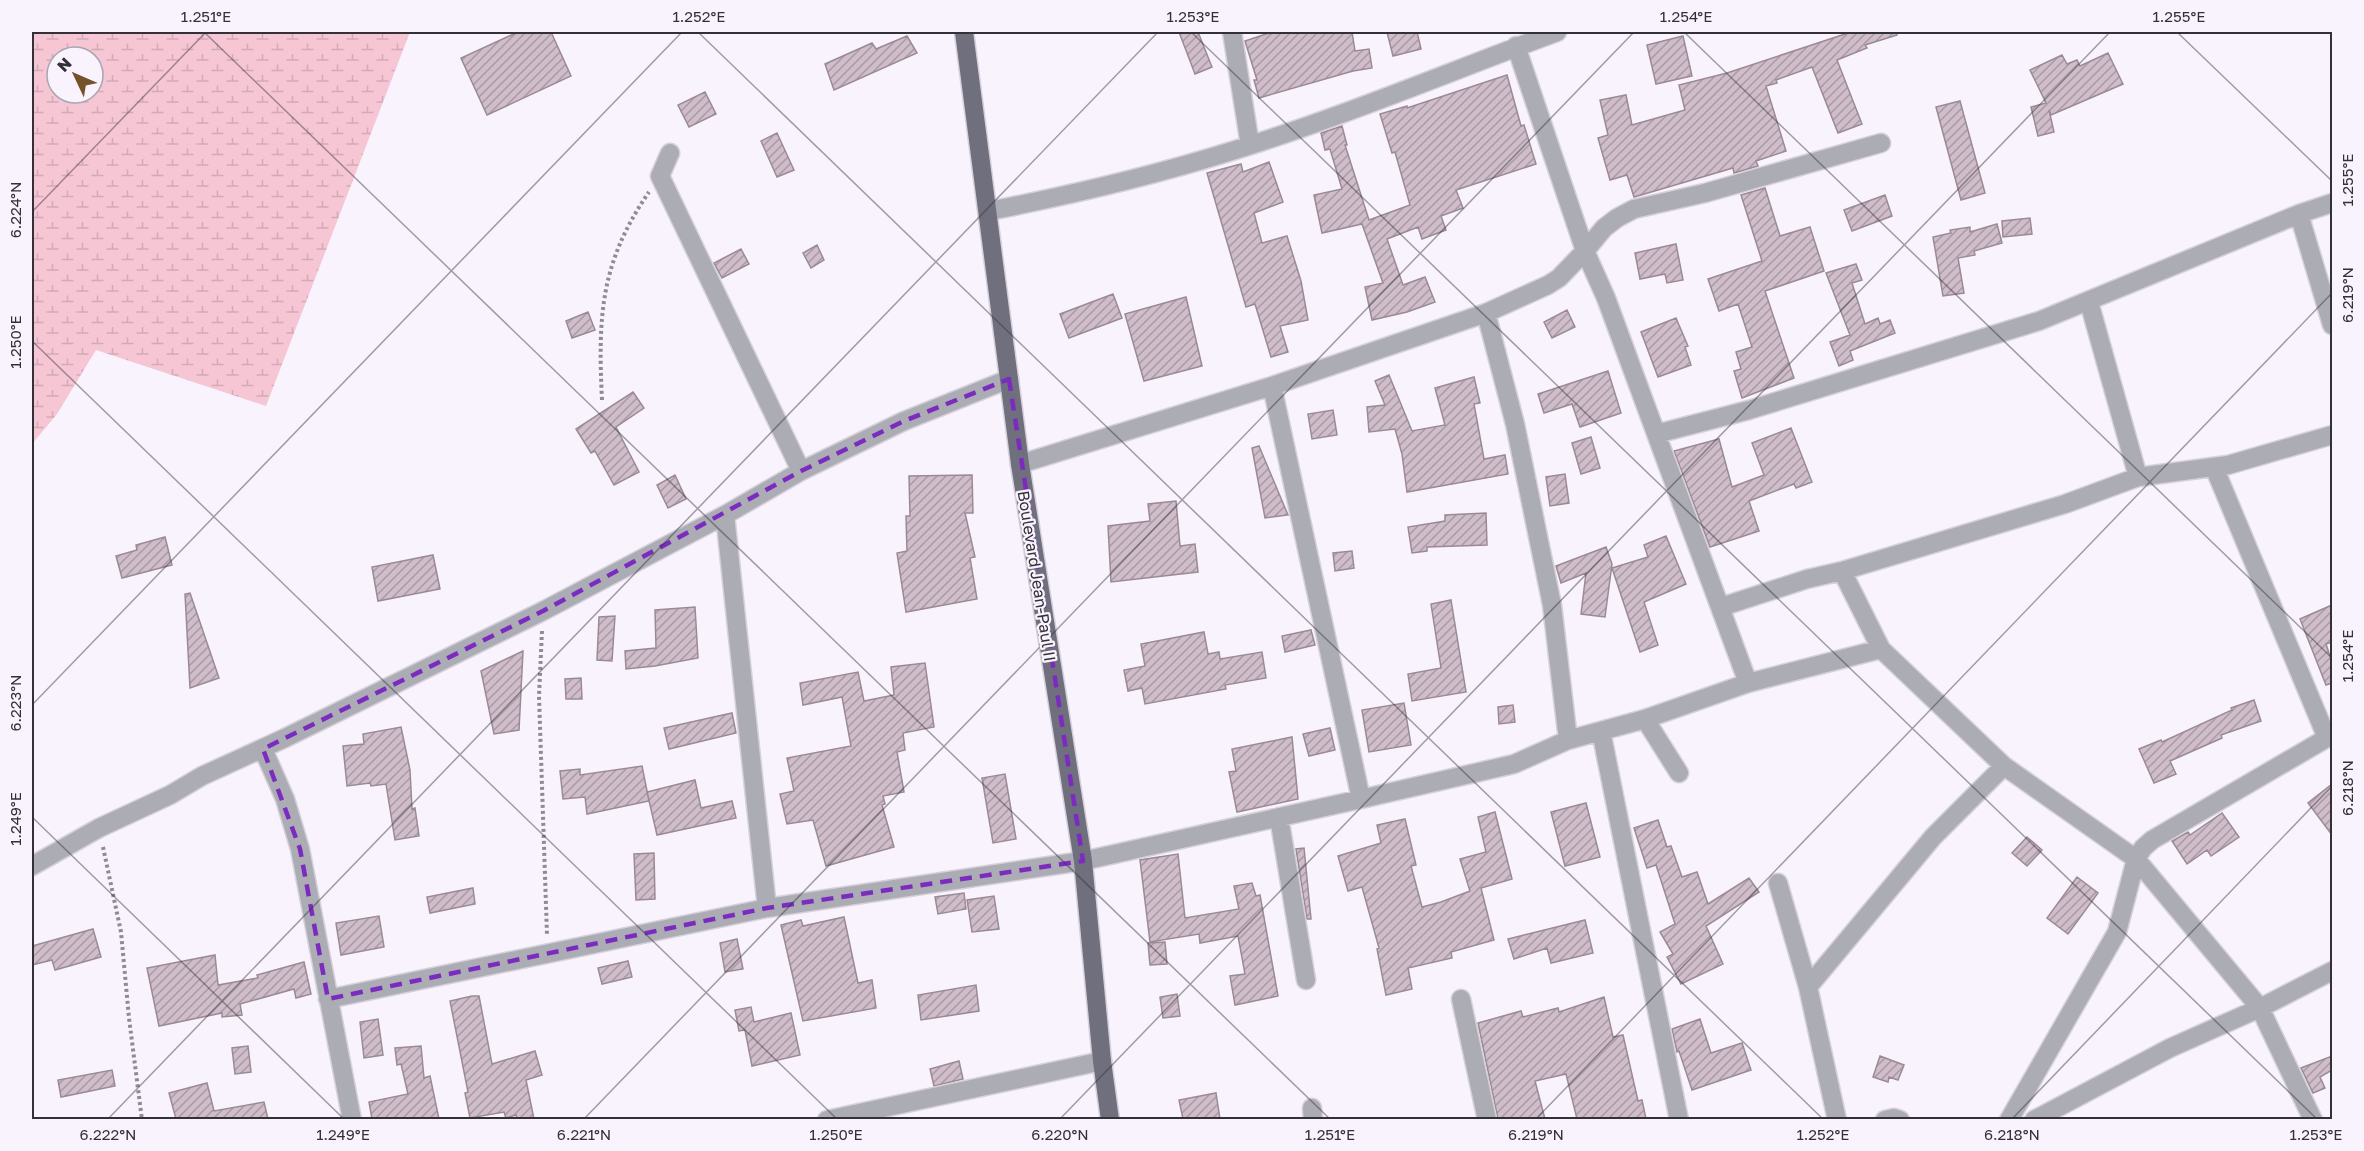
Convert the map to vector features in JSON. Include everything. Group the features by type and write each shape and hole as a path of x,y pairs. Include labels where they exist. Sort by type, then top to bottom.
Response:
{"main road":[{"name":"Boulevard Jean-Paul II","path":"964,32 1020,464 1083,861 1102,1061 1110,1119"}],"street":[{"path":"1232,32 1251,145"},
{"path":"988,211 1176,168 1251,145 1557,32"},
{"path":"1516,46 1585,251 1606,298 1748,683"},
{"path":"1020,464 1272,386 1486,313 1548,285 1585,251 1604,228 1634,209 1705,193 1881,143"},
{"path":"670,153 660,176 801,471"},
{"path":"1656,434 1749,410 2039,321 2299,214 2332,203"},
{"path":"2299,214 2332,325"},
{"path":"2089,302 2138,477"},
{"path":"1486,313 1515,424 1552,605 1568,740"},
{"path":"32,866 99,828 170,795 202,776 543,610 725,515 801,471 904,421 1009,379"},
{"path":"1272,386 1361,799"},
{"path":"1721,607 1807,579 1842,571 2065,504 2138,477 2214,467 2332,435"},
{"path":"2008,1119 2117,932 2136,859 2143,848 2152,840 2330,737 2214,467"},
{"path":"725,515 767,908"},
{"path":"1842,571 1881,649 2004,766 2136,859 2260,1008 2313,1119"},
{"path":"328,999 767,908 1083,861 1361,799 1514,764 1568,740 1645,719 1748,683 1881,649"},
{"path":"1645,719 1679,773"},
{"path":"1601,730 1679,1119"},
{"path":"263,748 285,799 300,849 352,1119"},
{"path":"1808,987 1933,837 2004,766"},
{"path":"1279,817 1306,980"},
{"path":"1778,883 1808,987 1837,1119"},
{"path":"2034,1119 2170,1048 2260,1008 2332,971"},
{"path":"1461,999 1487,1119"},
{"path":"827,1119 1102,1061"},
{"path":"1885,1119 1900,1119"}],"path":[{"path":"602,400 600,353 602,311 611,263 630,220 660,176"},
{"path":"543,610 538,696 548,954"},
{"path":"99,828 121,932 142,1119"}],"highlighted area":[{"path":"1009,379 1083,861 767,908 328,999 300,849 263,749 543,611 801,471 904,421"}],"green space":[{"path":"32,32 410,32 266,406 96,350 57,414 32,444"}],"building":[{"path":"518,32 551,32 571,76 487,115 461,58"},
{"path":"1179,32 1198,32 1212,67 1195,74"},
{"path":"1272,32 1352,32 1355,51 1369,49 1372,68 1353,71 1259,98 1254,80 1257,80 1245,41"},
{"path":"1387,32 1417,32 1421,49 1393,56"},
{"path":"1851,32 1896,32 1897,35 1865,45 1867,48 1837,60 1862,124 1838,133 1812,67 1766,86 1786,151 1756,161 1758,166 1734,173 1733,168 1634,197 1627,175 1610,180 1598,138 1608,135 1600,100 1626,95 1632,125 1685,110 1679,85 1727,73"},
{"path":"907,36 917,53 834,90 825,64 872,43 876,49"},
{"path":"1683,36 1692,76 1656,84 1647,45"},
{"path":"2108,53 2123,84 2051,115 2049,110 2054,132 2038,136 2031,107 2046,103 2030,70 2062,55 2067,64 2077,60 2080,66"},
{"path":"1507,75 1521,126 1524,125 1536,164 1456,190 1463,208 1441,216 1446,230 1422,239 1418,227 1387,239 1403,285 1425,277 1435,302 1407,312 1372,320 1365,287 1383,283 1362,224 1322,233 1314,195 1342,189 1330,149 1325,150 1321,133 1342,126 1347,145 1345,145 1369,220 1410,205 1395,152 1392,153 1380,114 1407,106 1407,108"},
{"path":"705,92 716,114 689,127 678,105"},
{"path":"1960,101 1985,193 1961,200 1936,107"},
{"path":"777,133 794,170 777,177 761,141"},
{"path":"1269,162 1283,202 1254,213 1262,243 1287,236 1301,281 1308,320 1280,326 1288,352 1271,357 1255,304 1246,307 1207,173 1241,164 1243,172"},
{"path":"1765,188 1780,236 1810,227 1824,271 1765,291 1794,378 1742,398 1734,371 1741,369 1736,352 1752,347 1738,304 1719,311 1708,279 1762,261 1741,195"},
{"path":"1885,195 1892,216 1852,231 1844,210"},
{"path":"2030,218 2032,234 2003,237 2002,221"},
{"path":"1997,224 2002,243 1974,251 1975,255 1958,258 1964,293 1943,296 1933,237 1951,233 1950,230 1970,227 1970,232"},
{"path":"1676,244 1683,280 1667,283 1665,274 1640,279 1635,253"},
{"path":"817,245 824,260 811,268 803,253"},
{"path":"741,249 749,264 722,278 714,263"},
{"path":"1856,264 1862,280 1852,283 1865,324 1878,318 1880,324 1890,320 1895,333 1850,351 1853,360 1839,366 1830,342 1850,335 1826,273"},
{"path":"1113,294 1122,318 1069,338 1060,314"},
{"path":"1186,297 1202,366 1144,381 1125,314"},
{"path":"1567,310 1575,327 1552,338 1544,322"},
{"path":"588,312 595,330 572,338 566,321"},
{"path":"1676,318 1688,346 1685,347 1691,365 1658,377 1641,332"},
{"path":"1608,371 1621,413 1580,427 1572,404 1544,413 1538,394"},
{"path":"1389,375 1412,431 1445,425 1435,388 1474,377 1480,403 1474,404 1484,459 1505,455 1508,474 1407,492 1402,454 1395,429 1369,432 1367,407 1385,405 1375,381"},
{"path":"633,392 644,408 616,427 639,472 614,485 595,451 591,453 576,429"},
{"path":"1333,410 1337,435 1312,439 1308,414"},
{"path":"1791,428 1812,482 1796,488 1794,484 1749,501 1759,531 1710,547 1674,451 1719,439 1732,487 1764,475 1752,443"},
{"path":"1591,437 1600,468 1581,474 1572,443"},
{"path":"1259,446 1288,515 1265,518 1252,448"},
{"path":"1565,474 1569,503 1550,506 1546,477"},
{"path":"675,475 686,499 668,508 657,485"},
{"path":"972,475 973,513 965,513 975,557 970,558 977,599 906,612 897,553 907,551 906,516 910,516 909,476"},
{"path":"1176,501 1180,546 1195,544 1198,572 1111,582 1108,526 1150,521 1148,504"},
{"path":"1486,513 1487,545 1427,547 1427,551 1412,553 1408,527 1445,521 1445,515"},
{"path":"1666,536 1686,584 1644,602 1658,645 1640,652 1612,568 1648,557 1644,545"},
{"path":"165,537 172,565 122,578 116,556 137,550 136,545"},
{"path":"1606,547 1612,564 1605,617 1581,614 1586,573 1561,583 1556,566"},
{"path":"1352,551 1354,568 1335,571 1333,553"},
{"path":"433,555 440,589 378,601 372,567"},
{"path":"190,593 219,678 190,688 185,594"},
{"path":"1451,600 1466,692 1412,701 1408,674 1441,668 1431,604"},
{"path":"2332,605 2332,642 2326,644 2332,662 2332,683 2326,685 2300,619"},
{"path":"695,607 698,658 626,669 625,651 656,648 655,610"},
{"path":"615,616 612,661 597,660 599,617"},
{"path":"1311,630 1315,645 1285,652 1282,636"},
{"path":"1204,632 1208,654 1219,652 1220,659 1262,652 1266,678 1225,685 1226,689 1145,704 1142,688 1128,691 1124,670 1145,666 1141,644"},
{"path":"523,651 519,730 494,734 481,671"},
{"path":"925,663 934,727 903,733 905,750 897,752 904,792 883,796 885,804 882,805 894,847 826,866 813,820 787,824 780,794 794,791 787,758 851,746 842,697 803,705 800,683 858,672 864,701 894,695 891,667"},
{"path":"581,678 582,699 566,699 565,679"},
{"path":"2254,700 2261,721 2221,735 2222,738 2170,761 2176,774 2154,783 2139,749 2161,740 2162,742 2232,710 2231,708"},
{"path":"1404,703 1411,745 1369,752 1362,710"},
{"path":"1513,705 1515,722 1499,724 1498,707"},
{"path":"732,713 736,733 669,749 664,728"},
{"path":"401,727 410,770 412,809 415,808 419,836 395,840 386,784 371,786 370,783 347,786 343,746 364,744 363,734"},
{"path":"1330,728 1335,750 1309,756 1303,734"},
{"path":"1292,737 1298,799 1237,812 1229,772 1236,771 1232,749"},
{"path":"642,766 649,801 587,814 585,797 563,799 560,771 580,769 580,775"},
{"path":"1005,774 1016,839 993,843 982,778"},
{"path":"695,780 701,808 732,801 736,818 657,835 647,792"},
{"path":"2332,784 2332,835 2308,803"},
{"path":"1586,803 1600,857 1565,866 1551,812"},
{"path":"1495,812 1512,879 1481,888 1494,940 1451,952 1452,958 1408,968 1412,989 1386,995 1377,949 1379,948 1362,887 1348,891 1338,856 1381,843 1377,825 1405,819 1416,865 1411,866 1422,907 1441,902 1470,891 1460,859 1486,852 1478,817"},
{"path":"2222,813 2239,837 2211,856 2207,850 2187,864 2172,841 2188,832 2190,835"},
{"path":"1658,820 1667,847 1671,846 1682,877 1697,872 1708,904 1749,878 1759,892 1706,926 1723,964 1681,984 1667,957 1673,954 1660,932 1675,924 1656,865 1647,868 1634,828"},
{"path":"2027,837 2042,850 2027,866 2012,853"},
{"path":"1304,848 1311,919 1307,919 1296,849"},
{"path":"654,853 655,899 636,900 634,854"},
{"path":"1178,854 1185,918 1239,909 1234,886 1252,883 1256,896 1260,895 1278,996 1235,1005 1230,976 1245,974 1238,936 1200,943 1199,934 1150,942 1140,860"},
{"path":"2077,877 2098,893 2068,934 2047,918"},
{"path":"473,888 475,904 430,913 427,897"},
{"path":"964,893 966,909 938,914 935,897"},
{"path":"994,896 999,929 972,932 967,900"},
{"path":"379,916 384,947 341,955 336,923"},
{"path":"844,917 858,983 872,980 876,1008 803,1021 781,925 801,920 803,926"},
{"path":"1585,920 1593,953 1551,963 1547,948 1514,959 1508,939"},
{"path":"93,929 101,957 55,970 52,960 32,965 32,946"},
{"path":"737,939 743,969 725,972 720,943"},
{"path":"1165,942 1167,964 1150,965 1148,943"},
{"path":"215,955 218,985 258,978 257,975 304,962 311,994 296,998 294,989 240,1004 242,1015 222,1017 222,1013 159,1026 147,968"},
{"path":"628,961 632,977 602,984 598,968"},
{"path":"976,985 979,1011 921,1020 918,995"},
{"path":"1177,994 1180,1016 1163,1018 1160,997"},
{"path":"479,996 492,1064 535,1051 542,1075 526,1080 534,1119 517,1119 516,1115 506,1118 504,1112 470,1118 465,1093 468,1092 450,1001"},
{"path":"1604,997 1613,1037 1623,1035 1638,1101 1642,1100 1646,1119 1577,1119 1566,1074 1535,1081 1545,1119 1498,1119 1478,1023 1521,1011 1523,1017 1558,1008 1559,1012"},
{"path":"751,1007 754,1022 791,1013 800,1055 752,1066 745,1030 739,1031 735,1010"},
{"path":"378,1019 383,1055 364,1058 360,1022"},
{"path":"1700,1019 1711,1053 1742,1043 1751,1070 1692,1090 1679,1051 1677,1052 1672,1029"},
{"path":"248,1046 251,1072 235,1074 232,1048"},
{"path":"421,1046 424,1078 430,1076 439,1119 372,1119 369,1102 408,1094 401,1064 397,1065 395,1048"},
{"path":"1880,1056 1904,1065 1898,1080 1889,1077 1888,1082 1873,1077"},
{"path":"2332,1056 2332,1070 2320,1077 2325,1088 2313,1093 2301,1068"},
{"path":"959,1061 963,1079 934,1086 930,1069"},
{"path":"112,1070 115,1086 61,1097 58,1080"},
{"path":"207,1083 214,1111 264,1102 268,1119 176,1119 169,1093"},
{"path":"1216,1093 1220,1119 1183,1119 1179,1100"}]}
